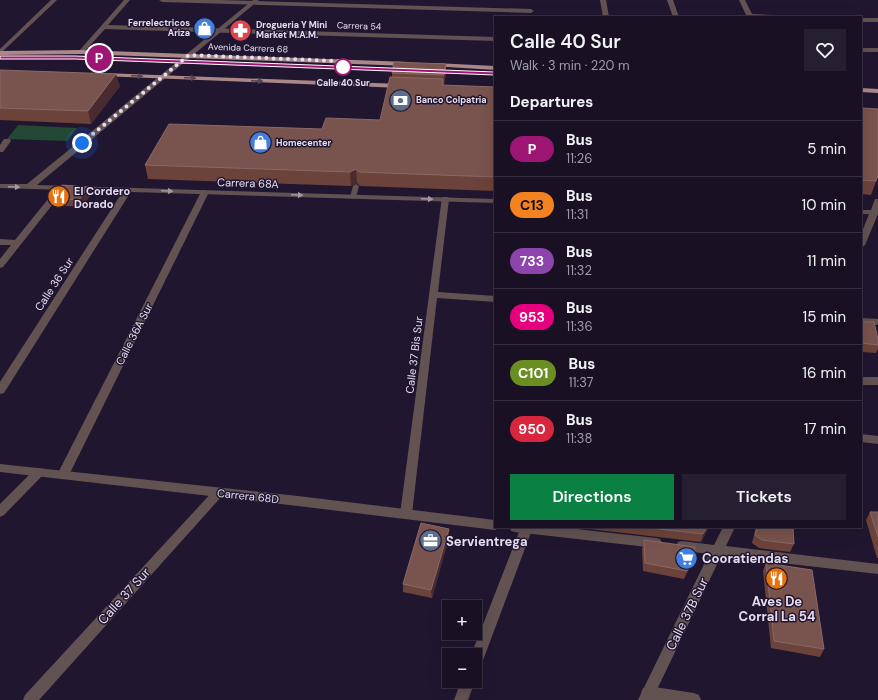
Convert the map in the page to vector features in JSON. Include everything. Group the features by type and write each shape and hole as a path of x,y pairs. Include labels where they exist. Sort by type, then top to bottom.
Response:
{"main road":[{"name":"Avenida Carrera 68","path":"0,52 81,52 189,55 416,64"},
{"path":"424,64 494,68"},
{"path":"92,74 409,87"},
{"path":"862,90 878,91"}],"street":[{"path":"0,52 54,0"},
{"path":"81,52 127,0"},
{"path":"162,0 255,1 531,11"},
{"path":"604,0 606,16"},
{"path":"670,0 676,16"},
{"path":"742,0 750,16"},
{"path":"29,187 255,1"},
{"path":"862,20 878,20"},
{"name":"Carrera 54","path":"103,27 494,39"},
{"path":"862,50 878,50"},
{"path":"0,150 7,141"},
{"name":"Carrera 68A","path":"0,186 494,201"},
{"path":"0,265 62,188"},
{"name":"Calle 36 Sur","path":"0,390 128,190"},
{"name":"Calle 36A Sur","path":"63,475 205,192"},
{"name":"Calle 37 Bis Sur","path":"406,514 445,199"},
{"path":"862,243 876,212 878,201"},
{"path":"862,212 876,212"},
{"path":"0,242 18,243"},
{"path":"433,296 494,299"},
{"path":"862,321 878,322"},
{"path":"862,381 878,381"},
{"path":"862,438 878,440"},
{"name":"Carrera 68D","path":"0,468 494,525"},
{"path":"0,512 39,472"},
{"name":"Calle 37 Sur","path":"30,700 218,492"},
{"path":"481,648 523,528"},
{"path":"531,528 878,569"},
{"name":"Calle 37B Sur","path":"646,696 728,528"},
{"path":"461,700 465,688"},
{"path":"646,696 694,700"}],"lane":[{"path":"353,197 356,186"}],"green space":[{"path":"18,125 77,128 67,141 7,139"}],"building":[{"path":"394,62 446,64 444,75 392,73"},
{"path":"0,70 116,74 88,111 0,108"},
{"name":"Homecenter","path":"390,77 443,79 442,85 494,87 494,177 359,172 356,169 350,172 145,165 169,124 322,129 326,118 380,120"},
{"path":"862,108 878,109 878,176 876,181 862,180"},
{"path":"62,185 88,187 79,200 52,198"},
{"path":"862,322 874,322 878,345 862,343"},
{"path":"870,512 878,512 878,537"},
{"path":"421,523 449,529 431,590 403,584"},
{"path":"650,528 706,528 703,534"},
{"path":"757,528 793,528 794,544 762,540 755,535"},
{"path":"644,540 695,547 694,555 687,571 645,563"},
{"path":"766,563 812,570 824,649 774,641"}],"bus line":[{"name":"P","path":"0,58 75,57 494,74"}],"place":[{"name":"Ferrelectricos Ariza","path":"205,28"},
{"name":"Drogueria Y Mini Market M.A.M.","path":"240,30"},
{"name":"Calle 40 Sur","path":"343,67"},
{"name":"Banco Colpatria","path":"401,100"},
{"name":"Homecenter","path":"260,143"},
{"name":"El Cordero Dorado","path":"59,197"},
{"name":"Servientrega","path":"431,541"},
{"name":"Cooratiendas","path":"687,558"},
{"name":"Aves De Corral La 54","path":"777,579"}],"route":[{"path":"82,143 189,55 338,61 343,67"}]}
